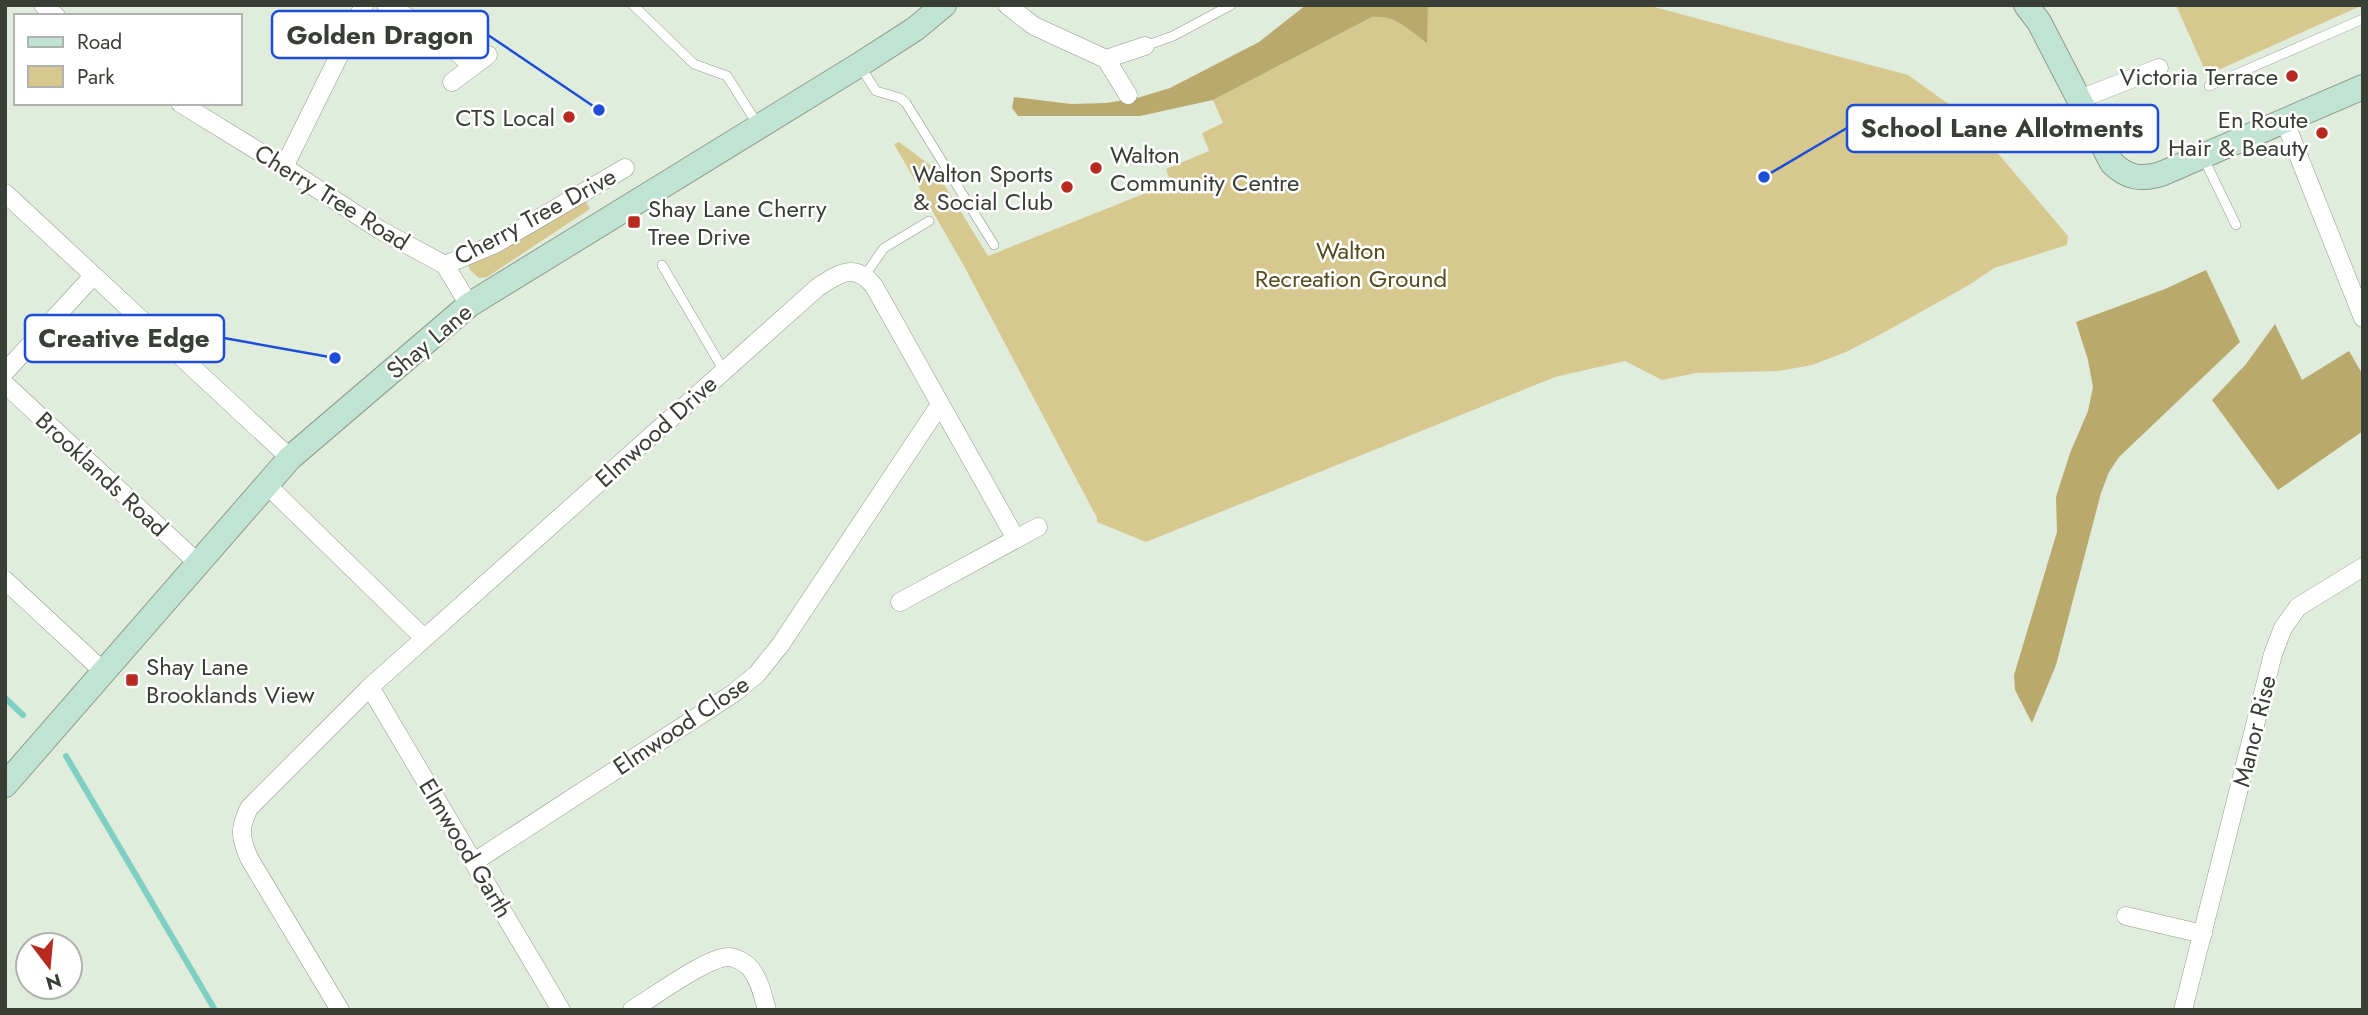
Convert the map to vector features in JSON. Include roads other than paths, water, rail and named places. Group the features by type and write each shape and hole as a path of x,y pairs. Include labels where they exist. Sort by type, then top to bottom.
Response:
{"main road":[{"name":"Shay Lane","path":"5,785 290,458 469,305 859,65 915,29 943,5"},
{"path":"2026,5 2039,22 2112,163 2129,176 2151,177 2285,122 2363,86"}],"street":[{"path":"284,167 364,5"},
{"path":"386,5 428,27 446,40 472,67"},
{"path":"1007,5 1034,26 1106,59 1128,95"},
{"path":"1106,59 1145,46"},
{"path":"452,82 488,55"},
{"path":"2080,99 2147,67"},
{"name":"Cherry Tree Road","path":"183,105 380,230 445,265"},
{"path":"2285,122 2363,318"},
{"name":"Cherry Tree Drive","path":"445,265 495,244 625,168"},
{"path":"5,193 290,458"},
{"path":"445,265 469,305"},
{"name":"Elmwood Drive","path":"340,1010 249,858 242,841 242,824 249,808 370,687 818,287 844,273 859,272 865,275"},
{"path":"865,275 874,286 1016,539"},
{"path":"5,372 93,276"},
{"name":"Brooklands Road","path":"5,384 199,564"},
{"name":"Elmwood Close","path":"474,862 734,693 757,674 780,644 939,406"},
{"path":"266,484 424,638"},
{"path":"900,602 1038,527"},
{"name":"Manor Rise","path":"2183,1010 2273,654 2283,628 2298,607 2361,572"},
{"path":"5,580 105,673"},
{"name":"Elmwood Garth","path":"370,687 561,1010"},
{"path":"2126,916 2203,934"},
{"path":"632,1010 708,964 726,957 738,959 750,967 759,982 767,1010"}],"lane":[{"path":"633,5 694,64 727,76 759,127"},
{"path":"1145,46 1173,36 1231,5"},
{"path":"2208,86 2363,19"},
{"path":"859,65 876,91 900,98 906,103 994,244"},
{"path":"2203,157 2236,225"},
{"path":"865,275 884,248 929,221"},
{"path":"663,265 724,371"}],"waterway":[{"path":"5,698 23,715"},
{"path":"66,756 215,1010"}],"place":[{"name":"Victoria Terrace","path":"2292,76"},
{"name":"Golden Dragon","path":"599,110"},
{"name":"CTS Local","path":"569,117"},
{"name":"En Route Hair & Beauty","path":"2322,133"},
{"name":"Walton Community Centre","path":"1096,168"},
{"name":"School Lane Allotments","path":"1764,177"},
{"name":"Walton Sports & Social Club","path":"1067,187"},
{"name":"Shay Lane Cherry Tree Drive","path":"634,222"},
{"name":"Creative Edge","path":"335,358"},
{"name":"Shay Lane Brooklands View","path":"132,680"}],"park label":[{"name":"Walton Recreation Ground","path":"1351,264"}]}
